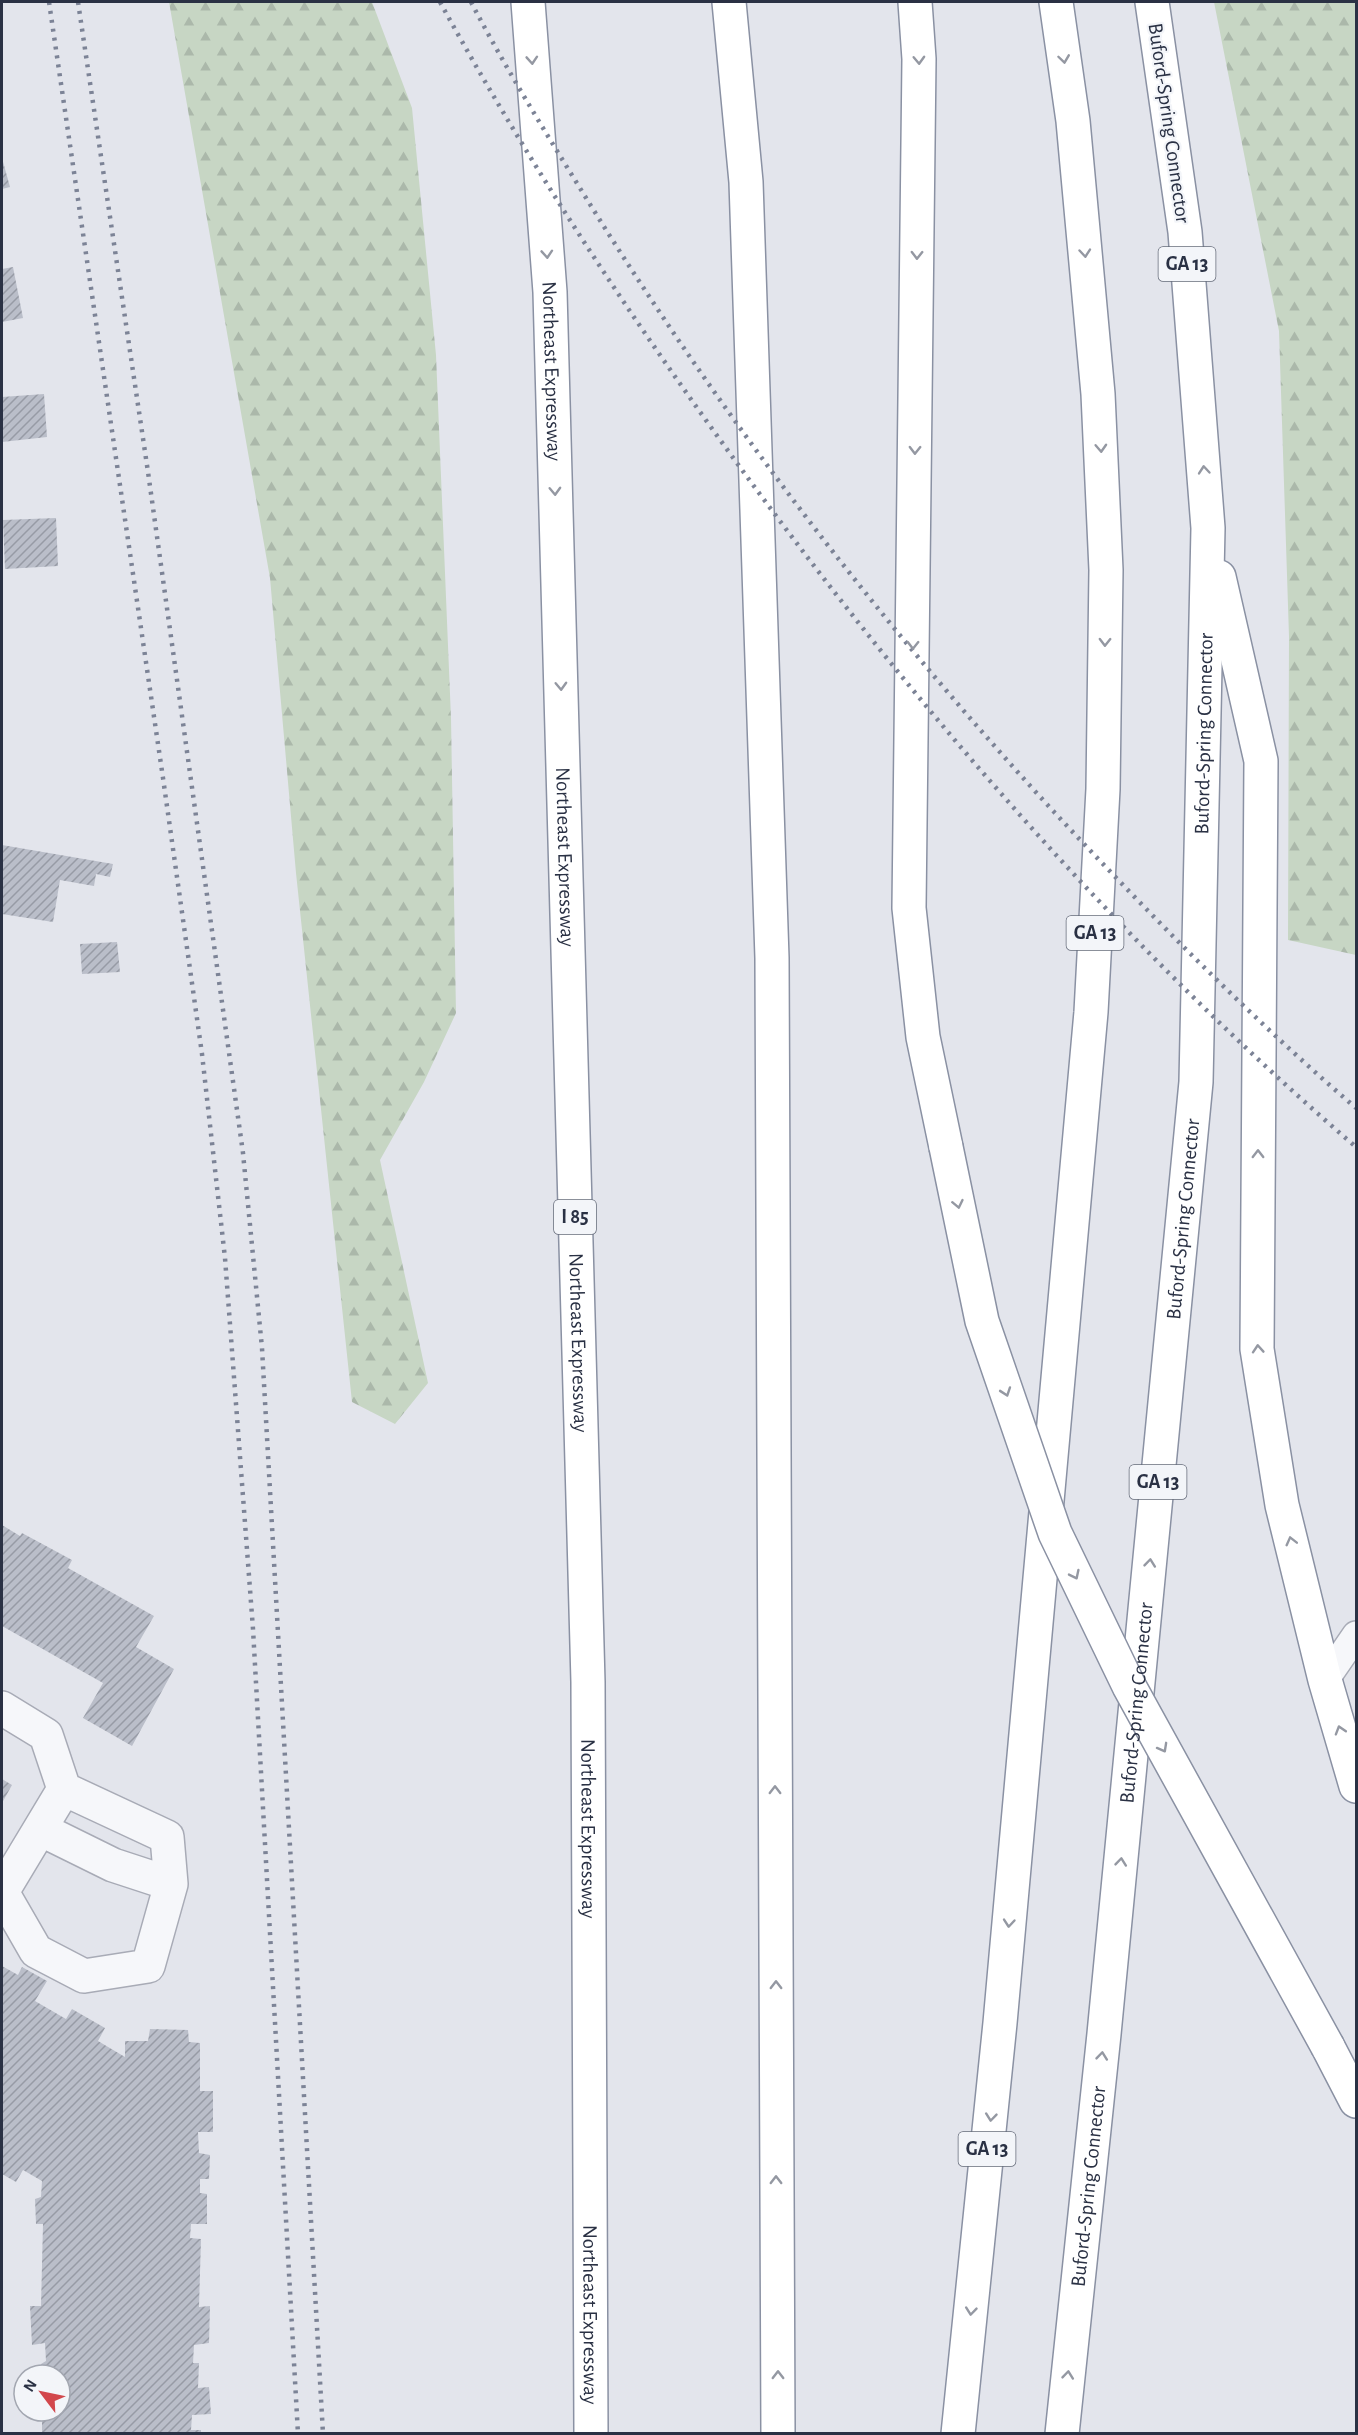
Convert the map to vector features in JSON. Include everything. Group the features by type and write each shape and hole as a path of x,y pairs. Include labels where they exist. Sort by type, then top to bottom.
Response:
{"highway":[{"name":"Northeast Expressway","path":"528,2 550,304 588,1659 591,2433"},
{"path":"729,2 746,182 772,958 778,2433"},
{"path":"915,2 919,60 909,908 923,1037 982,1321 1054,1533 1129,1686 1356,2102"},
{"name":"GA 13","path":"958,2433 1000,2023 1091,1012 1103,789 1106,570 1098,394 1073,121 1056,2"},
{"name":"Buford-Spring Connector","path":"1062,2433 1106,2011 1196,1083 1208,528 1185,232 1152,2"},
{"path":"1208,528 1261,762 1257,1349 1282,1505 1325,1680 1356,1786"}],"street":[{"path":"2,1708 46,1735 64,1789 167,1837 171,1884 148,1966 84,1976 36,1951 2,1892 64,1789"},
{"path":"39,1829 113,1865 171,1884"}],"lane":[{"path":"1325,1680 1356,1635"}],"green space":[{"path":"169,2 372,2 412,108 436,355 451,718 456,1013 424,1082 380,1160 428,1383 395,1424 352,1402 296,873 270,578"},
{"path":"1214,2 1356,2 1356,955 1288,940 1289,636 1279,331"}],"building":[{"path":"2,158 10,187 2,189"},
{"path":"13,267 23,318 2,322 2,269"},
{"path":"44,394 47,437 2,442 2,397"},
{"path":"56,518 58,566 5,569 3,520"},
{"path":"2,845 113,864 110,877 96,874 94,886 60,880 53,922 2,914"},
{"path":"117,942 120,972 82,974 80,944"},
{"path":"2,1525 72,1560 68,1568 154,1616 136,1647 174,1669 132,1746 83,1718 103,1683 2,1626"},
{"path":"2,1779 12,1785 2,1803"},
{"path":"2,1966 18,1975 22,1967 47,1981 35,2001 66,2019 72,2009 105,2028 98,2041 125,2057 125,2041 148,2041 150,2029 188,2030 189,2042 200,2043 200,2091 213,2091 213,2132 198,2132 199,2153 210,2155 209,2179 200,2179 200,2193 207,2194 207,2224 191,2224 190,2238 201,2239 199,2307 210,2306 209,2343 194,2345 193,2363 199,2363 198,2388 209,2387 211,2414 192,2415 191,2430 201,2430 201,2434 42,2434 42,2423 72,2423 72,2363 43,2363 46,2361 45,2343 32,2345 30,2306 41,2306 43,2224 36,2224 35,2199 41,2197 42,2181 23,2170 16,2182 2,2174"}],"railway":[{"path":"49,2 202,1054 225,1258 253,1629 298,2434"},
{"path":"78,2 148,472 243,1153 262,1348 323,2434"},
{"path":"440,2 510,124 623,302 745,474 884,655 1032,828 1109,912 1189,993 1356,1147"},
{"path":"471,2 539,122 635,276 746,436 864,591 990,740 1091,851 1164,927 1277,1038 1356,1108"}]}
